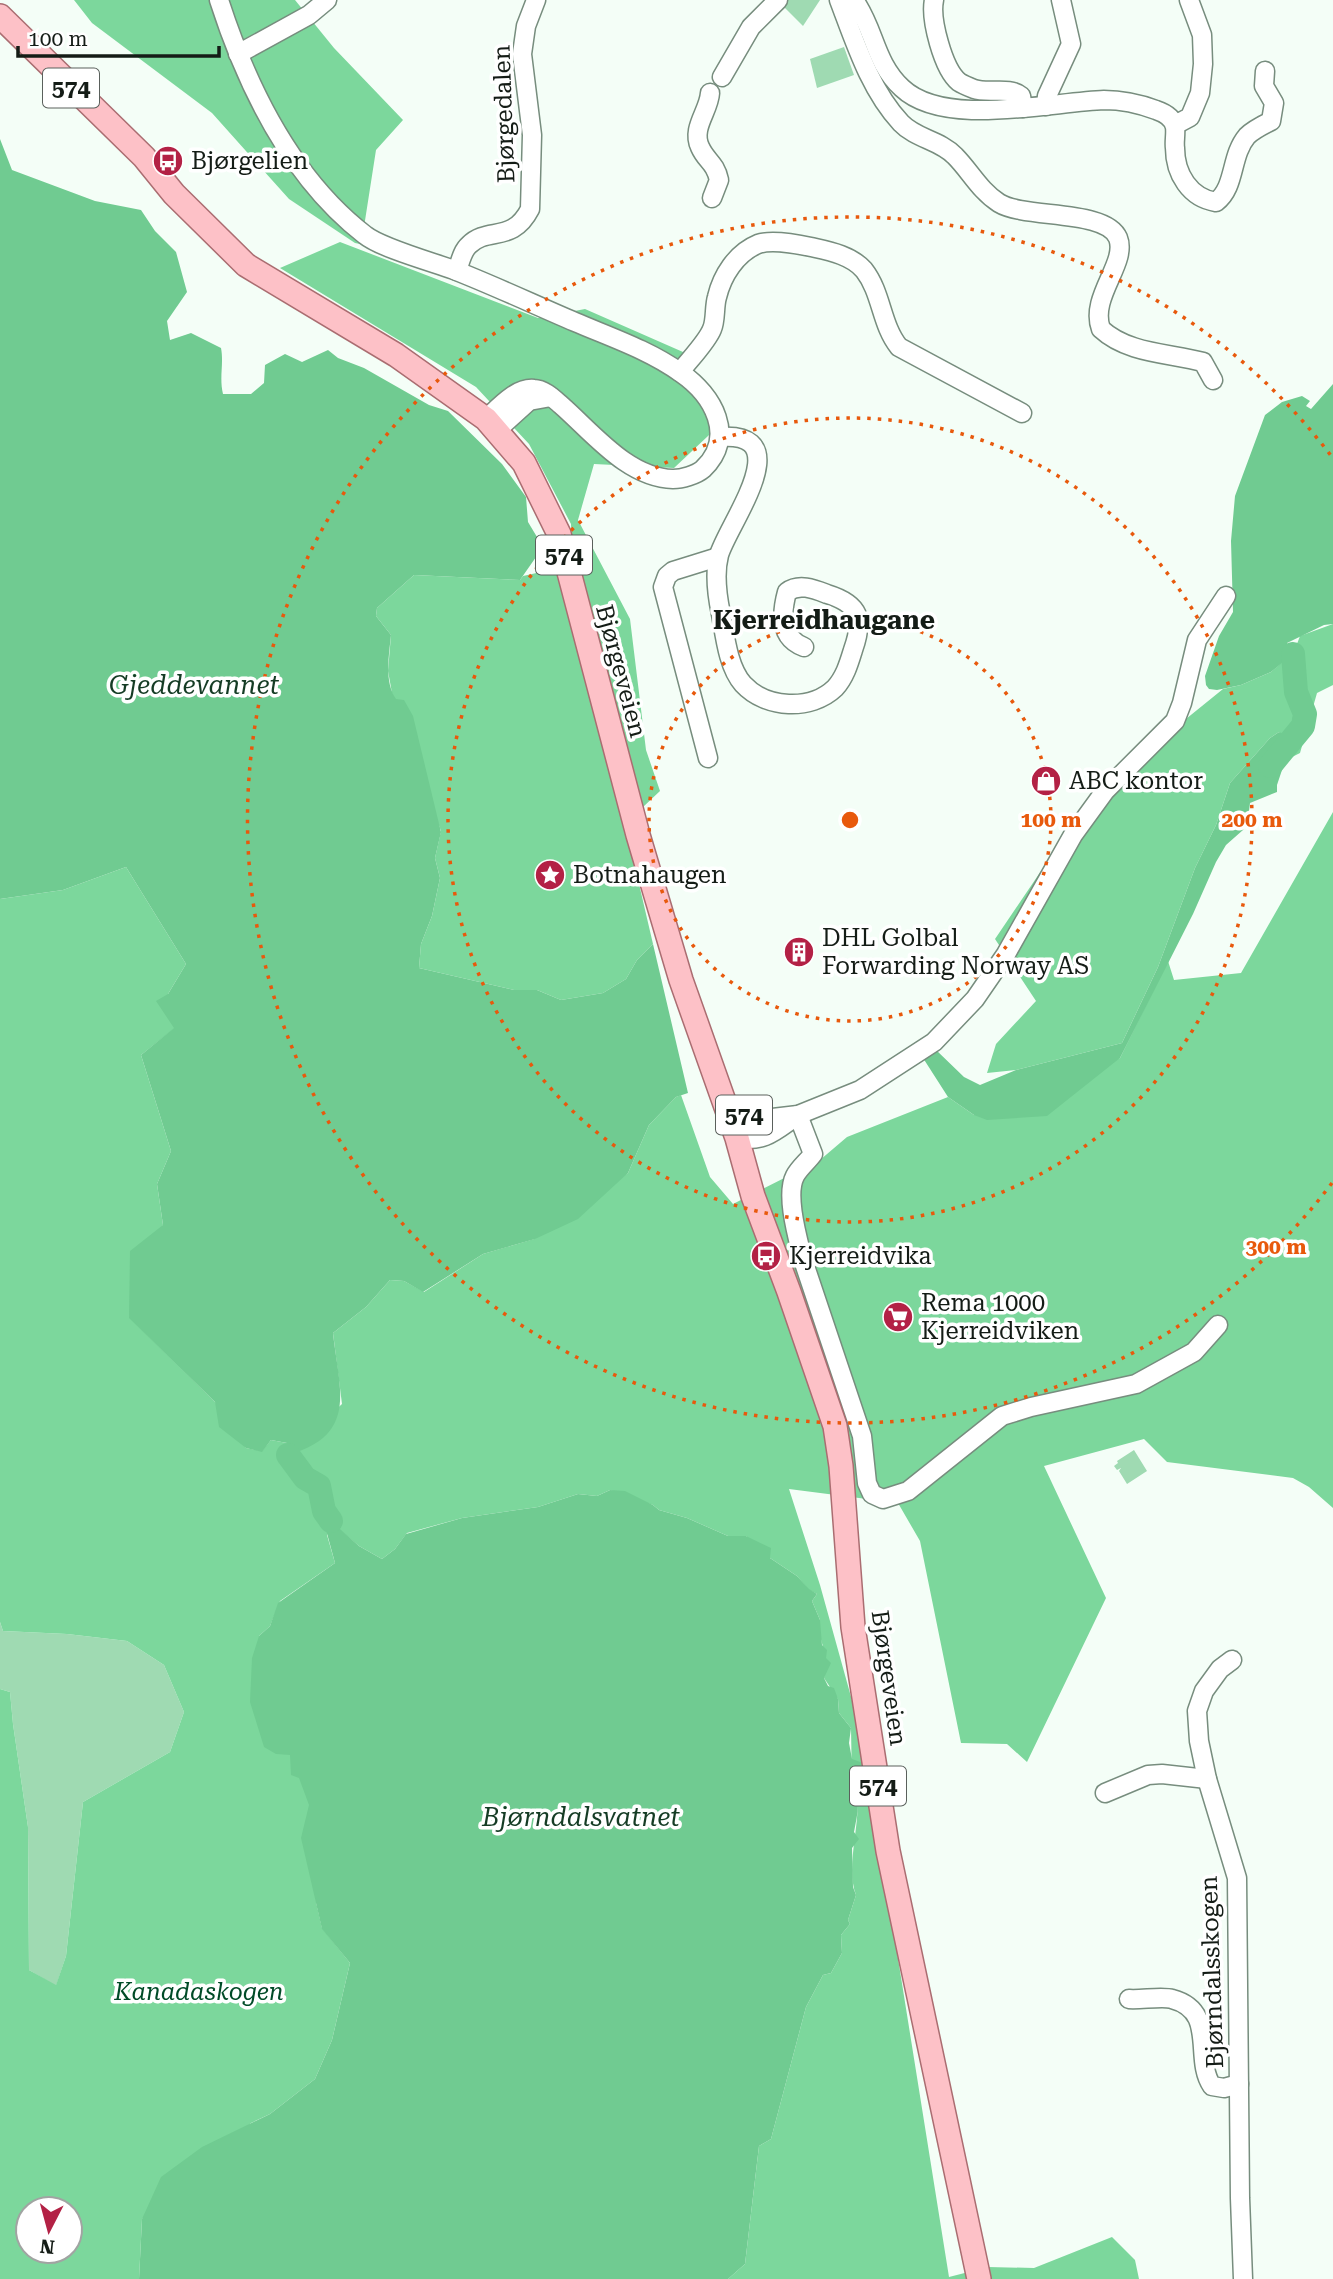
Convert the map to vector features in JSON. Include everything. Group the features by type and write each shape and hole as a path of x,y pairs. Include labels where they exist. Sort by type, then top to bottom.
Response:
{"main road":[{"name":"Bjørgeveien","path":"0,16 144,158 175,179 280,285 396,355 492,425 524,463 559,534 638,835 681,980 746,1135 779,1236 789,1292 835,1426 843,1479 853,1627 888,1852 979,2279"}],"street":[{"path":"219,0 238,54 272,125 302,170 333,208 368,238 457,271 634,347 680,372 704,393 716,411 720,437 716,455 700,472 679,479 662,479 621,460 551,397 536,388 521,390 492,425"},
{"path":"238,54 309,15 327,0"},
{"name":"Bjørgedalen","path":"457,271 468,245 478,239 510,232 525,219 530,209 532,135 522,54 526,26 536,0"},
{"path":"722,77 751,27 778,0"},
{"path":"839,0 871,78 901,124 917,135 942,145 955,155 987,194 999,203 1026,212 1096,222 1114,231 1119,250 1098,310 1101,329 1128,344 1159,354 1203,362 1213,380"},
{"path":"854,0 864,13 877,54 889,74 903,90 925,104 981,110 1106,100 1132,103 1168,115 1175,125 1174,151 1177,172 1205,200 1216,202 1223,197 1227,189 1236,153 1248,134 1271,121 1274,103 1264,86 1265,71"},
{"path":"934,0 934,20 945,60 958,81 975,90 1015,91 1021,96 1023,108"},
{"path":"1046,106 1047,96 1071,44 1060,0"},
{"path":"1175,125 1190,117 1200,93 1202,35 1189,0"},
{"path":"710,93 698,136 700,146 712,161 719,180 712,198"},
{"path":"680,372 712,330 722,281 739,257 759,244 807,246 842,255 862,268 873,284 892,338 900,347 1022,413"},
{"path":"720,437 749,443 755,448 759,458 755,480 730,526 718,557 718,600 732,664 743,684 776,704 800,704 826,694 844,676 858,635 860,623 856,611 849,603 829,594 793,587 787,592 782,622 794,644 804,647"},
{"path":"708,758 663,587 667,576 673,571 718,557"},
{"path":"746,1135 769,1136 798,1115 860,1090 934,1042 975,999 1006,954 1071,838 1105,791 1175,721 1197,640 1226,596"},
{"path":"798,1115 813,1154 795,1176 792,1188 797,1234 803,1260 862,1436 867,1483 872,1494 883,1499 908,1491 1002,1416 1136,1384 1194,1352 1218,1325"},
{"name":"Bjørndalsskogen","path":"1231,1660 1220,1669 1204,1691 1197,1711 1199,1741 1207,1779 1237,1878 1243,2279"},
{"path":"1105,1793 1148,1775 1207,1779"},
{"name":"Bjørndalsskogen","path":"1129,1999 1146,2001 1170,1998 1185,2004 1196,2014 1201,2028 1206,2078 1212,2086 1224,2088 1239,2084"}],"shaded area":[{"path":"787,0 820,0 803,26 782,5"},
{"path":"844,47 854,75 817,88 810,59"},
{"path":"1134,1450 1147,1471 1127,1484 1119,1471 1121,1468 1117,1470 1114,1466"},
{"path":"0,1622 3,1631 67,1634 127,1641 164,1665 184,1712 170,1752 83,1802 66,1956 56,1986 29,1970 28,1827 10,1692 0,1689"}],"green space":[{"path":"74,0 295,0 334,48 403,120 376,150 364,227 435,255 419,256 355,243 289,199 212,113 92,23"},
{"path":"340,242 538,318 585,309 683,352 682,381 725,420 674,468 594,464 578,520 630,619 646,750 660,791 625,824 653,944 637,960 626,979 603,993 561,1000 537,990 514,990 419,968 421,944 432,916 440,878 435,858 441,831 392,693 388,671 391,635 376,616 377,608 414,575 520,580 523,576 572,565 571,524 529,444 476,387 280,268"},
{"path":"1333,624 1333,685 1317,693 1300,753 1286,760 1291,743 1279,732 1270,738 1230,783 1216,825 1195,868 1158,967 1122,1043 1016,1070 987,1073 996,1044 1036,1001 995,939 1041,871 1094,805 1160,740 1223,689 1241,685 1271,672 1294,652 1300,636"},
{"name":"Kanadaskogen","path":"1333,812 1333,1508 1309,1487 1293,1478 1167,1462 1144,1439 1044,1466 1106,1598 1027,1762 1007,1744 961,1743 920,1541 898,1503 789,1489 820,1585 863,1740 949,2277 988,2267 1034,2268 1112,2237 1135,2260 1139,2279 728,2279 745,2264 759,2146 771,2139 806,2007 823,1975 831,1973 842,1953 841,1935 850,1924 848,1920 856,1895 852,1867 858,1806 852,1784 851,1728 839,1713 838,1699 824,1678 826,1658 819,1632 820,1620 812,1601 817,1594 746,1536 728,1536 610,1490 597,1496 578,1494 538,1507 462,1518 407,1533 395,1549 382,1559 359,1546 334,1525 327,1535 335,1563 280,1601 270,1626 259,1636 291,1755 314,1811 316,1902 322,1928 350,1963 332,2040 315,2079 270,2114 251,2123 142,2219 139,2279 0,2279 0,1689 10,1692 28,1827 29,1970 56,1985 66,1956 83,1802 170,1752 184,1712 164,1665 127,1641 67,1634 3,1631 0,1622 0,899 63,890 126,867 186,964 168,994 175,1028 141,1055 171,1151 157,1184 163,1225 129,1317 215,1402 246,1448 262,1451 271,1440 287,1443 288,1454 342,1404 333,1333 366,1307 390,1280 404,1281 424,1292 483,1254 534,1239 628,1173 649,1125 676,1097 681,1095 710,1177 733,1204 820,1160 847,1137 948,1097 974,1115 1120,1058 1168,961 1174,980 1241,973"}],"water":[{"name":"Gjeddevannet","path":"0,139 12,170 95,201 141,210 155,231 176,252 187,292 167,321 170,340 191,333 221,348 223,394 251,394 264,383 265,365 285,354 302,362 328,350 338,358 364,368 429,405 448,411 502,464 526,497 528,522 543,547 520,580 414,575 377,608 376,616 391,635 388,668 392,692 396,699 404,700 413,716 441,832 435,858 440,878 432,916 421,944 419,968 514,990 537,990 561,1000 603,993 626,979 637,960 653,944 688,1093 676,1097 649,1125 628,1173 578,1219 535,1239 483,1254 423,1292 404,1281 390,1280 366,1307 333,1333 340,1391 335,1422 326,1435 311,1446 288,1455 287,1443 271,1440 262,1452 246,1448 219,1427 215,1402 129,1318 130,1251 163,1225 157,1184 171,1151 141,1055 174,1028 156,1001 168,994 186,964 126,867 63,890 0,899"},
{"path":"1333,384 1333,624 1324,625 1287,643 1293,654 1271,672 1241,685 1209,689 1205,676 1219,636 1233,612 1231,541 1235,496 1265,415 1282,402 1302,396 1310,401 1306,406 1311,409"},
{"path":"1279,732 1286,735 1291,743 1277,792 1250,803 1243,830 1226,845 1216,862 1193,914 1120,1058 1047,1116 987,1120 974,1115 948,1097 923,1058 935,1049 964,1077 980,1085 1016,1070 1122,1043 1158,967 1195,868 1216,825 1230,783 1270,738"},
{"name":"Bjørndalsvatnet","path":"610,1490 625,1491 659,1510 687,1518 728,1536 746,1536 771,1548 770,1558 797,1576 817,1594 812,1601 820,1620 822,1645 827,1650 826,1658 831,1663 824,1678 828,1686 834,1688 839,1713 851,1728 849,1743 852,1759 863,1763 859,1771 852,1773 852,1784 858,1801 854,1832 859,1839 852,1848 853,1887 856,1895 848,1920 850,1924 841,1935 842,1953 831,1973 823,1975 806,2007 771,2139 759,2146 745,2264 728,2279 139,2279 142,2219 161,2177 202,2147 270,2114 315,2079 332,2040 350,1963 322,1929 301,1838 309,1805 299,1778 291,1775 290,1755 276,1754 264,1747 250,1702 252,1658 259,1636 270,1626 278,1603 335,1563 325,1526 331,1521 359,1546 382,1559 395,1549 406,1534 462,1518 538,1507 578,1494 597,1496"}],"waterway":[{"path":"1270,766 1303,726 1305,714 1296,692 1293,654"},
{"path":"288,1455 305,1478 319,1486 324,1511 331,1521"}],"place":[{"name":"Bjørgelien","path":"168,161"},
{"name":"ABC kontor","path":"1046,781"},
{"name":"Botnahaugen","path":"550,875"},
{"name":"DHL Golbal Forwarding Norway AS","path":"799,952"},
{"name":"Kjerreidvika","path":"766,1256"},
{"name":"Rema 1000 Kjerreidviken","path":"898,1317"}],"district":[{"name":"Kjerreidhaugane","path":"824,620"}]}
